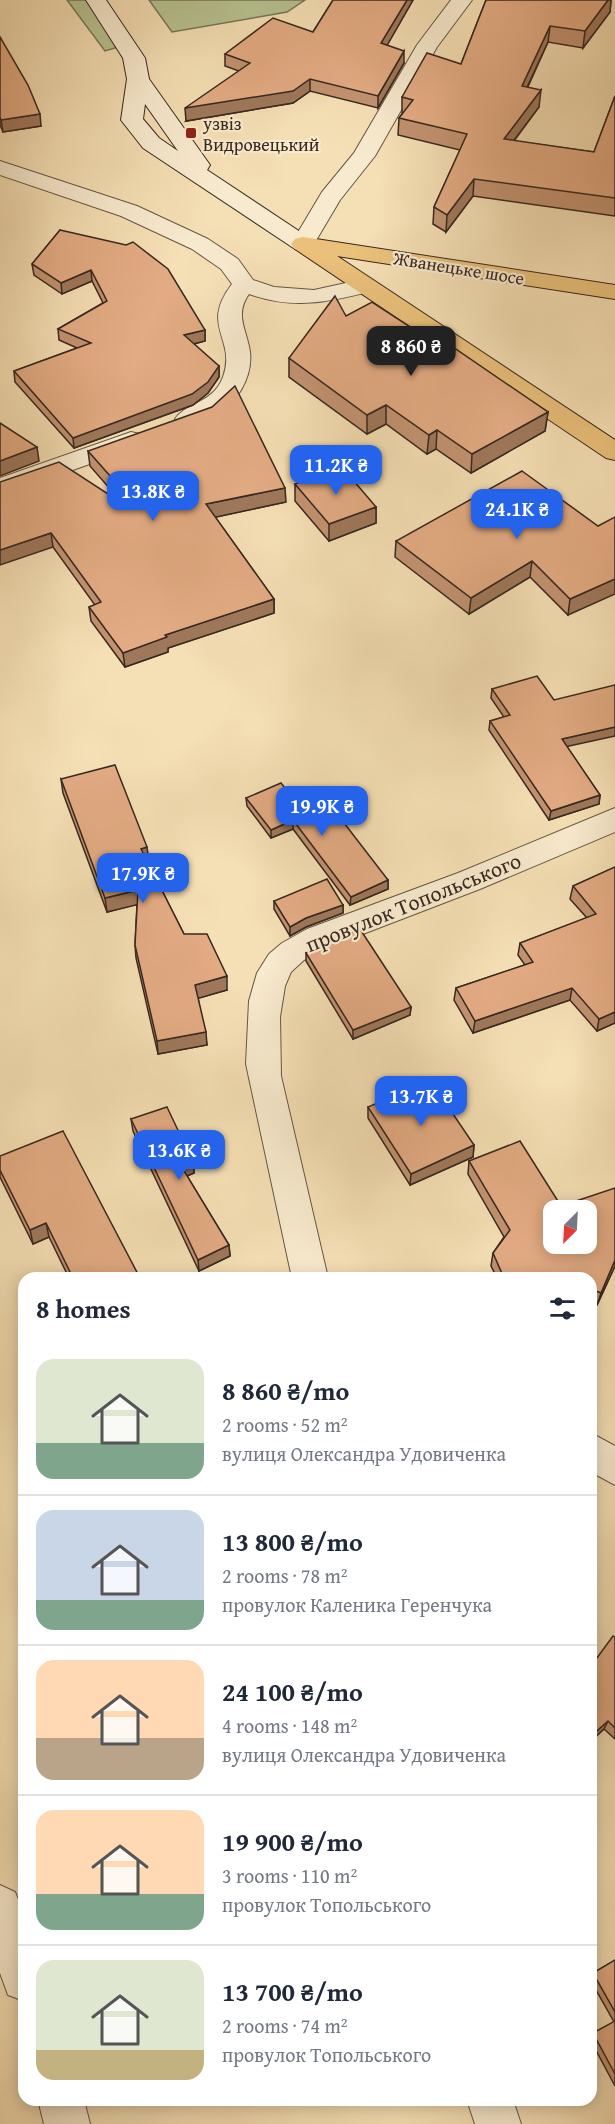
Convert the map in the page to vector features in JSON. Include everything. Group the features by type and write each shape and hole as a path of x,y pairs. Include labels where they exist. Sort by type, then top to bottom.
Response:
{"main road":[{"path":"303,244 615,452"},
{"name":"Жванецьке шосе","path":"303,244 615,292"}],"street":[{"path":"96,0 134,58 138,79 132,120 151,143 303,244 330,197 364,156 427,45 462,0"},
{"path":"0,168 129,211 200,244 230,264 244,285 271,294 314,297 364,286"},
{"path":"0,487 203,413 217,404 228,391 236,374 238,355 229,314 233,298 244,285"},
{"name":"провулок Топольського","path":"309,1272 264,1076 261,1047 263,1016 272,973 295,950 318,938 469,881 615,819"},
{"path":"597,1454 615,1467"},
{"path":"0,1907 18,1961"},
{"path":"62,2106 67,2124"},
{"path":"492,2106 498,2124"}],"green space":[{"path":"67,0 91,0 125,45 105,51"},
{"path":"149,0 305,0 287,12 172,32"}],"building":[{"path":"333,0 407,0 381,43 404,51 378,96 310,79 293,91 185,108 250,63 225,54 273,18 313,32"},
{"path":"486,0 608,0 585,31 550,26 522,86 541,90 504,139 594,152 615,96 615,198 474,179 447,215 434,207 467,134 399,118 413,100 402,97 427,53 461,64"},
{"path":"0,37 28,85 40,114 1,120"},
{"path":"60,230 126,245 133,242 168,269 205,330 184,335 219,366 208,382 192,394 73,438 14,371 91,343 58,329 107,301 91,270 61,283 32,264"},
{"path":"335,296 346,316 372,302 418,332 425,328 548,412 472,454 437,430 429,435 386,405 367,415 289,358"},
{"path":"235,386 285,488 206,504 274,599 165,635 167,637 123,653 89,607 101,602 51,533 0,550 0,482 59,462 131,509 135,504 88,451 212,407"},
{"path":"0,423 37,447 0,461"},
{"path":"342,467 376,507 329,524 295,484"},
{"path":"522,471 598,526 615,517 615,579 570,599 532,561 471,598 396,541"},
{"path":"537,676 554,700 615,685 615,727 562,739 600,795 551,811 490,721 510,715 492,689"},
{"path":"115,765 147,847 141,849 184,934 207,934 227,976 195,985 206,1032 157,1041 135,945 138,890 105,898 61,779"},
{"path":"281,783 299,806 324,797 388,880 351,897 293,820 271,830 246,798"},
{"path":"615,867 615,1012 599,1019 572,988 475,1021 456,988 533,962 520,943 596,914 573,886"},
{"path":"327,879 343,905 306,918 290,927 274,901"},
{"path":"360,929 411,1007 353,1030 306,953"},
{"path":"430,1080 474,1145 411,1174 368,1107"},
{"path":"167,1107 193,1162 181,1166 229,1245 198,1260 131,1119"},
{"path":"63,1131 137,1272 70,1272 46,1223 30,1230 0,1170 0,1156"},
{"path":"520,1141 557,1200 543,1200 543,1254 597,1254 597,1200 579,1200 615,1188 615,1260 601,1293 597,1291 597,1272 501,1272 493,1253 510,1230 469,1161"},
{"path":"613,1636 615,1637 615,1728 608,1721 597,1731 597,1658"},
{"path":"615,1960 615,2012 597,1980 597,1971"},
{"path":"615,2021 615,2074 597,2040 597,2031"}],"place":[{"name":"узвіз Видровецький","path":"191,133"}]}
